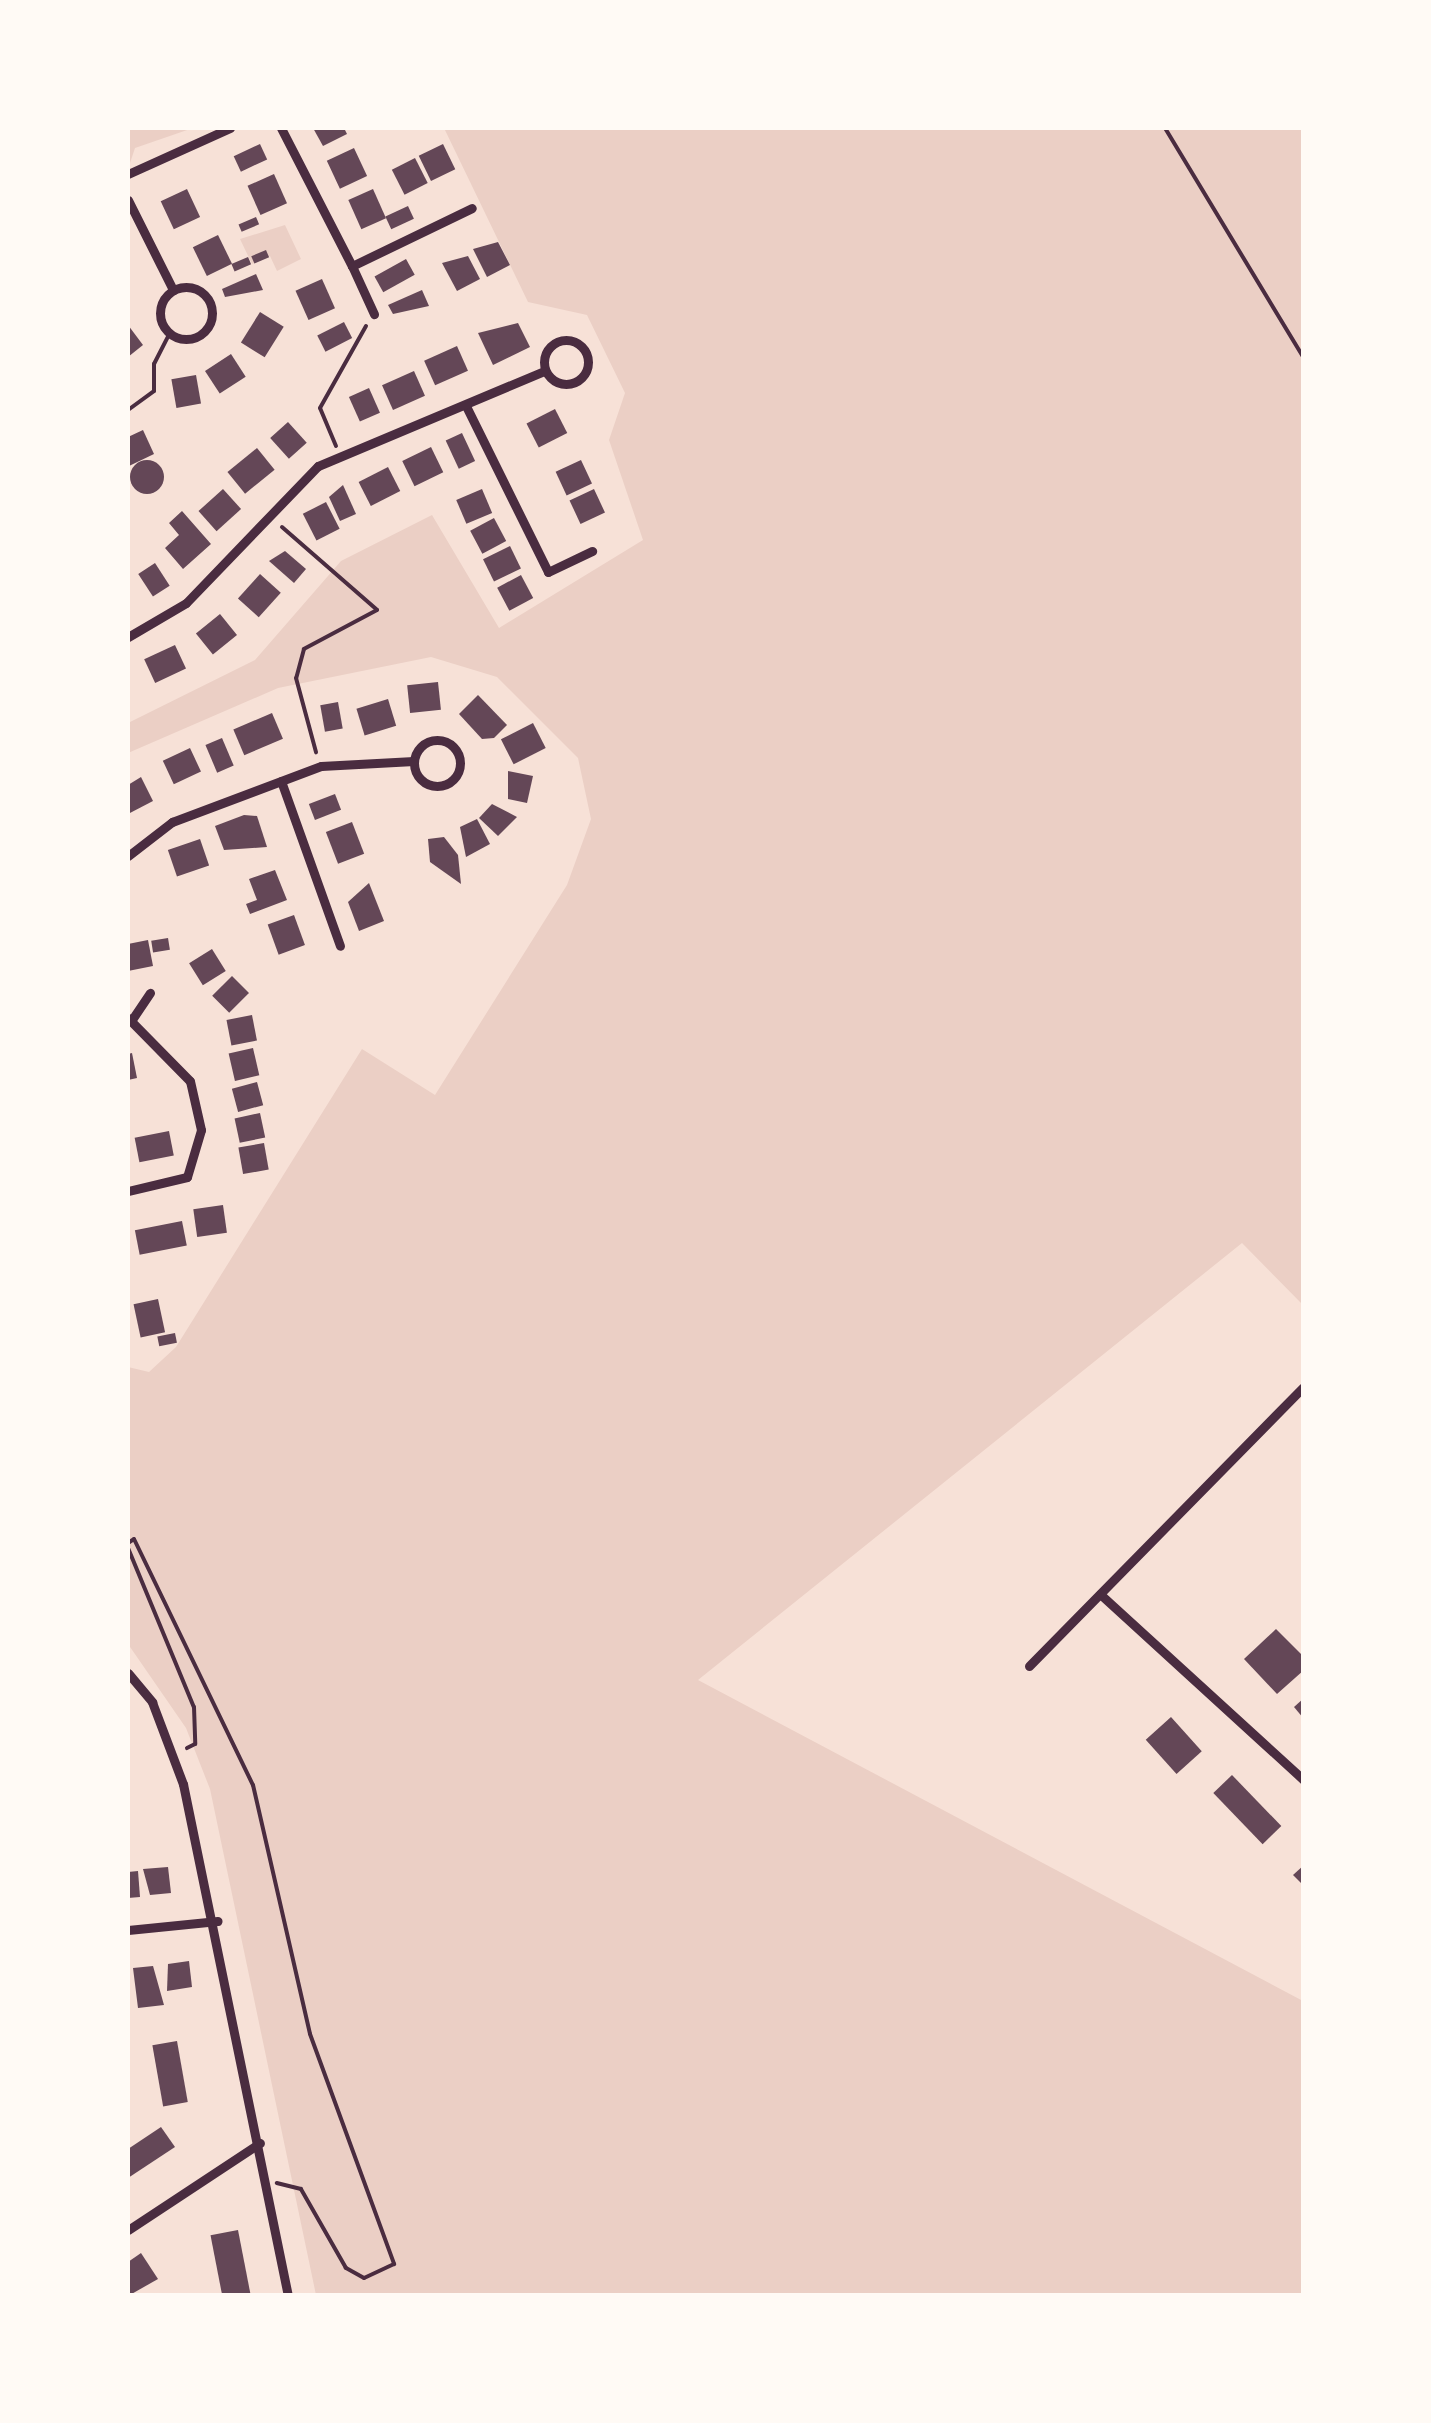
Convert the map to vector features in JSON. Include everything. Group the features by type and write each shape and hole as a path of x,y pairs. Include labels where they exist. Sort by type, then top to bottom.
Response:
{"street":[{"path":"128,174 230,128"},
{"path":"281,128 374,314"},
{"path":"128,200 172,290"},
{"path":"352,266 472,208"},
{"path":"192,286 213,308 197,338 169,334 161,302 172,290 192,286"},
{"path":"559,339 588,354 580,381 559,385 544,371 546,350 559,339"},
{"path":"128,637 196,594 299,478 544,371"},
{"path":"466,406 548,572 592,552"},
{"path":"128,856 172,822 321,766 414,762 435,740 452,746 460,765 454,780 432,786 414,762"},
{"path":"281,781 340,946"},
{"path":"128,1190 188,1178 201,1149 190,1081 129,1020 150,993"},
{"path":"1029,1666 1302,1388"},
{"path":"1100,1594 1304,1780"},
{"path":"128,1674 174,1754 218,1921 288,2296"},
{"path":"128,1930 218,1921"},
{"path":"128,2230 260,2144"}],"path":[{"path":"1165,128 1304,358"},
{"path":"342,456 320,408 374,314"},
{"path":"128,410 154,391 154,364 169,334"},
{"path":"266,513 377,610 304,649 296,678 313,743"},
{"path":"174,1754 195,1744 194,1708 128,1546 134,1539 253,1785 310,2034 394,2264 364,2278 346,2268 301,2189 268,2184"}],"shaded area":[{"path":"128,128 193,128 135,148 128,169"},
{"path":"444,128 1303,128 1303,1305 1242,1243 698,1680 1303,2001 1303,2295 316,2295 210,1789 186,1728 128,1644 128,1367 149,1372 176,1347 362,1049 435,1095 567,885 591,819 578,758 497,677 431,657 278,688 128,753 128,723 255,660 341,561 432,515 499,628 643,540 609,440 625,393 587,315 528,302"},
{"path":"285,225 301,259 277,271 270,256 252,264 240,239"}],"building":[{"path":"313,128 344,128 347,134 323,146"},
{"path":"260,144 267,159 241,172 234,156"},
{"path":"443,144 455,169 431,181 419,156"},
{"path":"354,148 367,176 340,189 327,161"},
{"path":"415,158 428,183 405,195 392,170"},
{"path":"274,174 287,203 261,215 248,186"},
{"path":"187,189 200,217 174,229 161,201"},
{"path":"373,189 386,218 361,229 348,200"},
{"path":"408,206 414,219 391,229 385,217"},
{"path":"256,217 259,224 242,232 239,224"},
{"path":"218,235 232,264 207,276 193,247"},
{"path":"498,242 510,265 487,277 473,249"},
{"path":"266,250 269,257 254,264 251,256"},
{"path":"468,256 480,279 457,291 442,263"},
{"path":"248,257 251,264 235,271 231,264"},
{"path":"406,259 415,275 383,292 375,276"},
{"path":"256,274 263,290 225,297 222,289"},
{"path":"322,279 335,308 309,320 296,291"},
{"path":"422,290 429,306 393,314 388,305"},
{"path":"260,312 284,327 265,357 241,343"},
{"path":"344,322 352,338 325,352 317,336"},
{"path":"518,323 530,347 493,365 478,333"},
{"path":"128,325 143,345 128,357"},
{"path":"457,346 468,371 435,385 424,361"},
{"path":"231,354 246,377 220,394 205,371"},
{"path":"414,371 425,396 393,410 382,385"},
{"path":"196,375 201,404 176,408 171,379"},
{"path":"369,388 380,413 360,422 349,397"},
{"path":"555,409 567,433 539,448 526,424"},
{"path":"288,422 307,443 289,459 270,438"},
{"path":"143,430 154,454 129,466 128,437"},
{"path":"462,433 475,461 459,469 446,441"},
{"path":"431,447 443,472 415,486 402,461"},
{"path":"257,448 275,470 245,494 227,472"},
{"path":"147,460 159,465 164,477 159,489 147,494 135,489 130,477 135,465"},
{"path":"581,460 592,484 567,495 556,472"},
{"path":"388,467 400,491 371,506 359,482"},
{"path":"343,485 356,514 340,521 329,497"},
{"path":"223,489 241,509 217,531 198,511"},
{"path":"482,489 492,513 466,524 456,500"},
{"path":"594,489 605,513 581,524 570,500"},
{"path":"326,502 340,529 316,541 303,514"},
{"path":"182,511 211,544 183,569 165,548 179,535 169,523"},
{"path":"494,518 506,541 482,554 470,531"},
{"path":"510,546 521,568 494,582 483,559"},
{"path":"285,551 306,569 294,583 269,561"},
{"path":"155,563 170,586 153,597 138,574"},
{"path":"260,574 281,593 259,617 238,599"},
{"path":"521,575 533,598 509,611 497,588"},
{"path":"220,614 237,635 213,654 196,634"},
{"path":"175,645 186,669 155,683 144,659"},
{"path":"438,682 441,710 410,713 407,685"},
{"path":"478,695 507,725 494,738 482,739 459,714"},
{"path":"388,699 396,726 365,735 356,709"},
{"path":"338,702 343,729 325,732 320,705"},
{"path":"272,713 283,739 244,755 233,729"},
{"path":"533,723 546,748 514,764 501,739"},
{"path":"222,738 234,766 217,773 205,745"},
{"path":"190,748 201,772 174,784 163,761"},
{"path":"508,771 533,776 527,803 508,799"},
{"path":"141,777 153,801 128,814 128,785"},
{"path":"335,794 341,810 315,820 309,804"},
{"path":"492,804 517,817 498,836 479,818"},
{"path":"244,815 257,816 267,847 224,850 215,826"},
{"path":"477,819 490,844 466,857 460,827"},
{"path":"352,822 364,854 338,864 326,832"},
{"path":"444,837 458,855 461,884 430,862 428,839"},
{"path":"200,839 209,865 177,877 168,850"},
{"path":"275,870 287,900 250,914 246,904 257,900 249,879"},
{"path":"369,883 384,921 359,931 348,902"},
{"path":"294,915 305,945 279,955 268,925"},
{"path":"168,938 170,950 153,953 151,941"},
{"path":"148,940 153,966 128,971 128,944"},
{"path":"212,949 226,971 203,985 189,963"},
{"path":"232,976 249,993 229,1013 212,996"},
{"path":"252,1015 257,1041 231,1045 226,1020"},
{"path":"253,1048 259,1075 235,1081 229,1054"},
{"path":"132,1053 137,1078 128,1080 128,1054"},
{"path":"257,1082 263,1105 238,1112 232,1089"},
{"path":"260,1113 265,1137 240,1143 235,1118"},
{"path":"169,1131 174,1156 139,1162 135,1138"},
{"path":"264,1143 269,1170 243,1174 238,1148"},
{"path":"223,1205 227,1233 197,1237 193,1209"},
{"path":"182,1221 187,1246 140,1255 135,1230"},
{"path":"158,1299 165,1332 141,1337 134,1304"},
{"path":"175,1333 177,1343 159,1346 157,1336"},
{"path":"1276,1629 1304,1657 1304,1670 1277,1694 1244,1659"},
{"path":"1304,1698 1304,1719 1294,1707"},
{"path":"1171,1717 1202,1751 1177,1774 1146,1740"},
{"path":"1232,1775 1281,1826 1263,1844 1213,1793"},
{"path":"1304,1865 1304,1886 1293,1875"},
{"path":"168,1867 171,1893 150,1895 143,1869"},
{"path":"138,1871 140,1897 128,1898 128,1872"},
{"path":"189,1961 192,1987 167,1991 168,1964"},
{"path":"153,1966 164,2005 138,2008 133,1968"},
{"path":"177,2041 188,2102 163,2106 152,2045"},
{"path":"161,2127 175,2147 128,2178 128,2149"},
{"path":"238,2230 251,2296 222,2296 211,2235"},
{"path":"141,2253 158,2279 128,2296 128,2262"}]}
